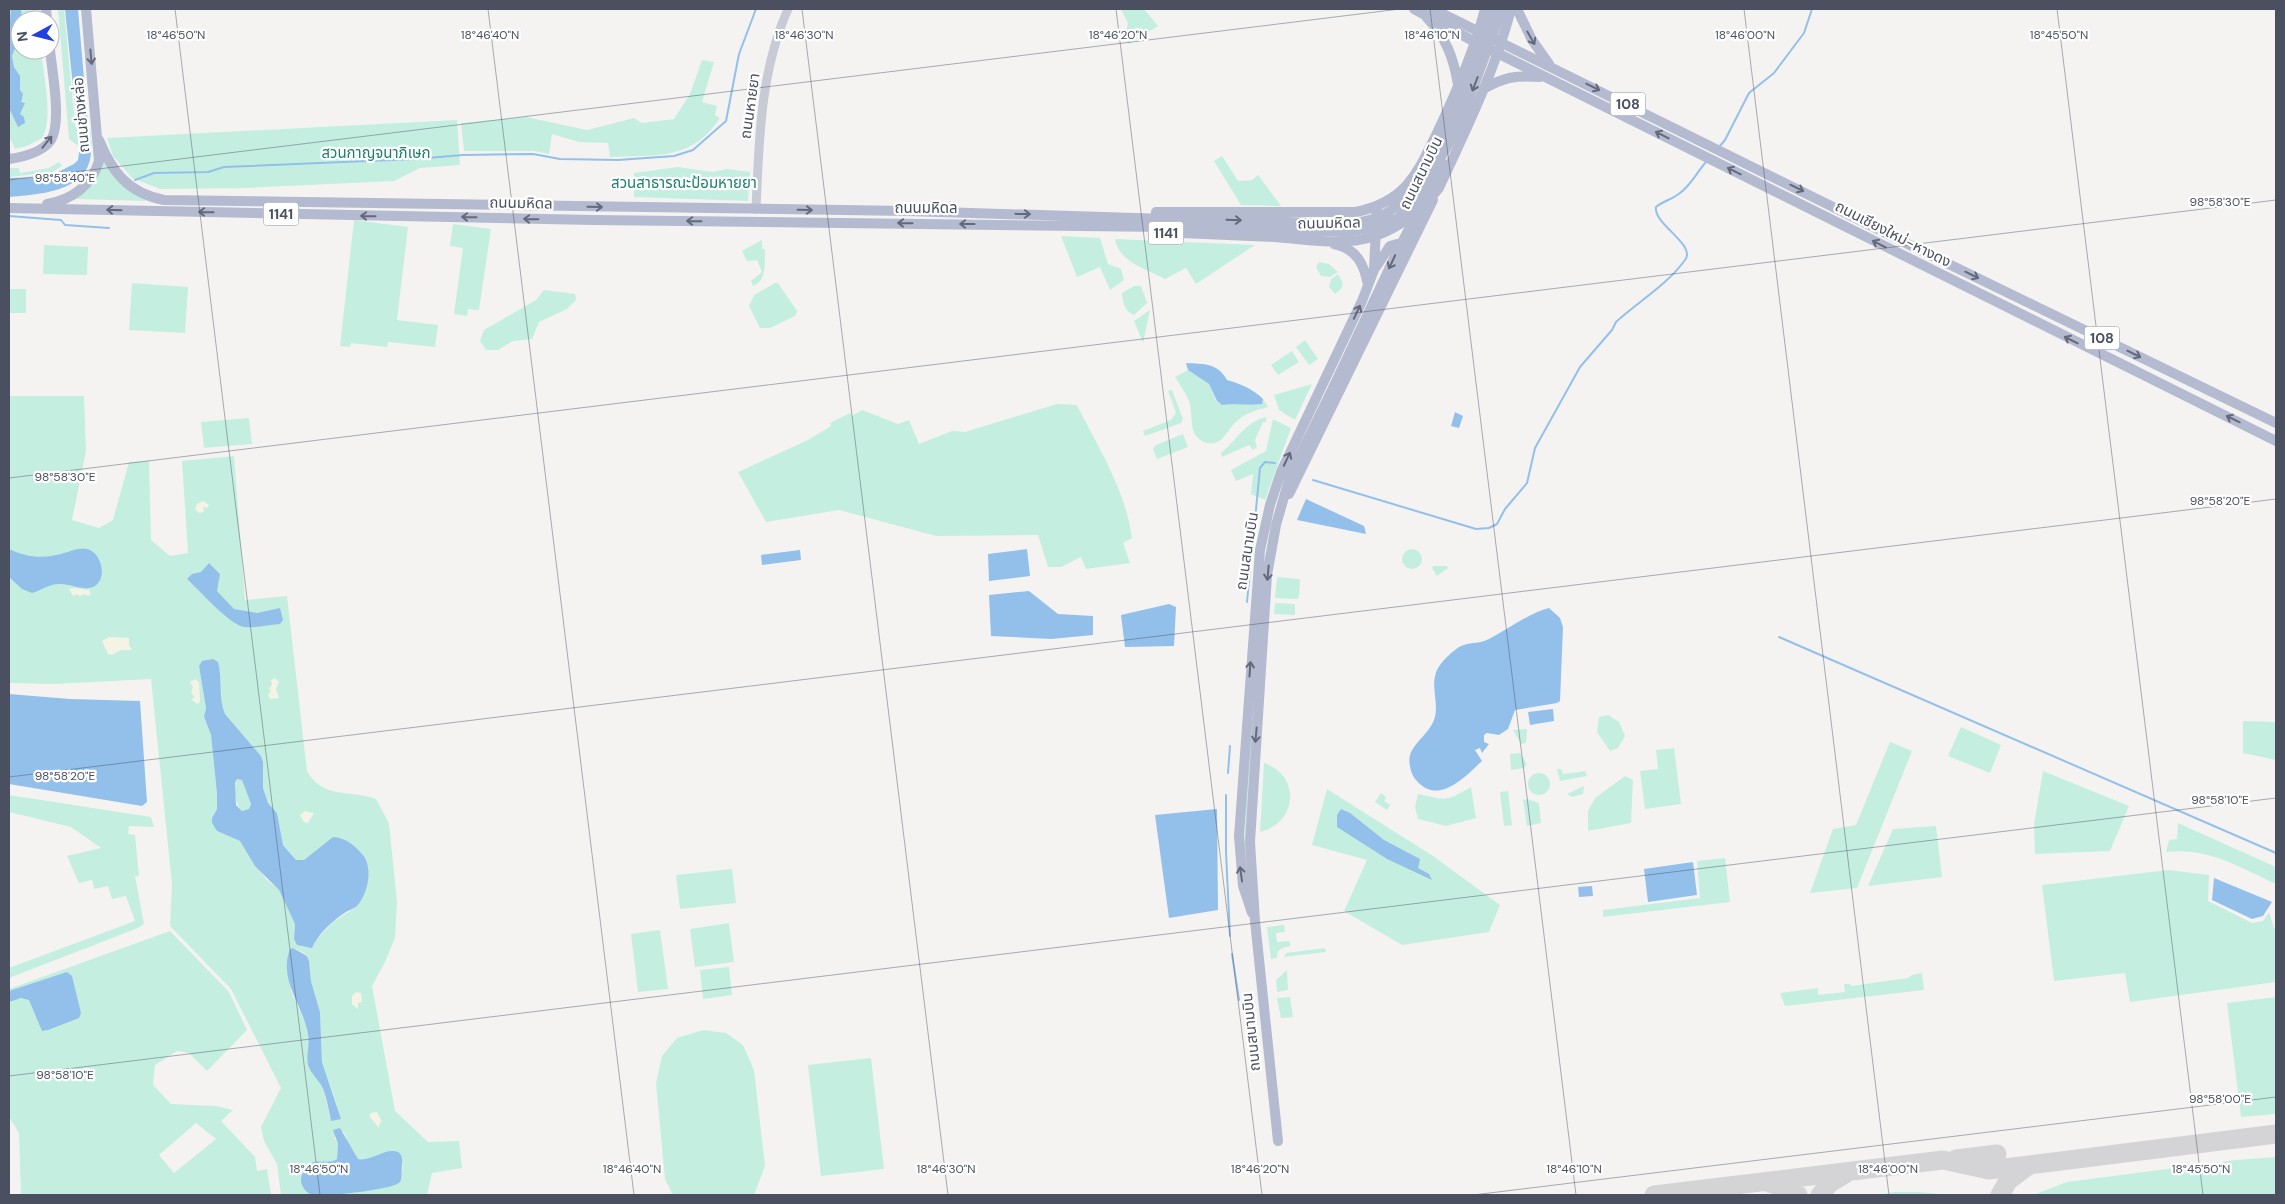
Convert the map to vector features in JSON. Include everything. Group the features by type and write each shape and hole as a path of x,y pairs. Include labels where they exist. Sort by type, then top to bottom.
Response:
{"main road":[{"name":"ถนนช่างหล่อ","path":"31,208 65,199 87,184 97,170 99,161 98,140 86,9"},
{"name":"108","path":"1433,9 1501,42"},
{"name":"ถนนมหิดล","path":"98,140 111,167 116,173 136,190 149,197 164,200 1045,214 1235,211 1356,212 1378,205 1393,197 1406,186 1422,164 1476,42 1485,9"},
{"name":"ถนนมหิดล","path":"31,208 441,217 1010,224 1347,224 1380,216 1397,205 1409,193 1427,166 1458,102 1494,9"},
{"name":"ถนนมหิดล","path":"1045,214 1335,233 1381,226 1398,218 1415,202 1460,124 1502,9"},
{"name":"ถนนมหิดล","path":"1010,224 1087,230 1322,241 1354,240 1376,236 1402,223 1428,202 1439,188 1483,89 1511,9"},
{"path":"1517,9 1532,40 1549,65"},
{"name":"108","path":"1416,10 1497,53"},
{"path":"1416,10 1443,37 1455,66 1458,86"},
{"name":"ถนนเชียงใหม่-หางดง","path":"1501,42 1928,254 2276,423"},
{"name":"ถนนเชียงใหม่-หางดง","path":"1497,53 2276,441"},
{"path":"9,159 25,156 44,147 51,139 55,128 55,108 51,60"},
{"path":"1483,89 1502,78 1513,76 1546,77"},
{"name":"ถนนสนามบิน","path":"1278,1141 1255,921 1251,857 1251,805 1268,575 1272,546 1293,469 1398,250 1437,180 1460,124"},
{"name":"ถนนสนามบิน","path":"1282,506 1301,472 1439,188"},
{"path":"441,203 441,217"},
{"name":"ถนนสนามบิน","path":"1255,921 1243,886 1239,836 1260,550 1270,504 1281,472 1369,286 1374,270 1378,205"},
{"path":"1378,205 1390,209 1402,223 1406,255"},
{"path":"9,208 31,208"},
{"path":"1300,239 1306,236 1310,224 1308,217 1302,212"},
{"path":"1322,241 1341,245 1356,254 1365,270 1369,286"},
{"path":"1374,270 1390,246 1397,244 1406,255"},
{"path":"1923,266 1928,254"}],"street":[{"name":"ถนนหายยา","path":"756,209 762,101 767,75 788,9"}],"green space":[{"path":"9,9 37,9 10,10 10,60 42,60 47,108 45,130 42,138 27,146 15,149 9,136"},
{"path":"64,9 75,126 80,132 86,131 90,127 92,146 86,142 77,145 69,139 60,33 60,10 58,10"},
{"path":"1121,9 1144,9 1158,26 1129,44 1125,39 1128,23"},
{"path":"702,60 714,62 702,102 717,106 715,115 720,118 709,132 685,149 657,155 610,157 608,143 579,142 552,134 549,154 534,151 464,151 461,123 526,117 587,130 634,118 642,123 674,119 690,94"},
{"name":"สวนกาญจนาภิเษก","path":"457,120 460,165 420,168 394,181 246,188 160,189 132,178 113,156 107,138"},
{"path":"1222,156 1238,181 1252,180 1258,175 1281,206 1241,205 1214,161"},
{"path":"59,162 62,166 52,172 9,177 9,168 19,168 20,173 49,168"},
{"path":"104,162 133,192 147,201 75,199 93,183"},
{"name":"สวนสาธารณะป้อมหายยา","path":"678,167 712,172 728,169 750,172 748,201 634,197 634,173"},
{"path":"354,220 408,227 397,320 438,325 435,347 388,342 387,347 351,343 350,347 340,346"},
{"path":"453,224 491,229 479,310 468,309 467,316 454,314 463,248 450,246"},
{"path":"1061,236 1100,238 1108,264 1121,269 1124,280 1110,290 1100,267 1077,277"},
{"path":"1115,239 1255,245 1196,284 1186,268 1165,279 1135,264 1122,254"},
{"path":"762,240 762,249 765,249 764,270 761,279 753,286 751,281 762,272 757,260 747,261 742,251"},
{"path":"44,245 88,247 87,275 43,274"},
{"path":"1319,262 1329,264 1338,272 1330,277 1321,276 1316,267"},
{"path":"1338,274 1343,283 1341,289 1335,294 1329,287 1331,279"},
{"path":"132,283 188,287 185,333 129,330"},
{"path":"778,283 797,311 795,316 770,328 760,328 749,306 754,295"},
{"path":"1134,286 1141,286 1147,303 1134,315 1126,309 1122,293"},
{"path":"9,289 26,289 26,313 9,313"},
{"path":"544,290 575,294 576,300 567,309 539,322 532,339 513,341 498,350 486,350 480,341 484,330 536,300"},
{"path":"1150,310 1143,343 1134,321"},
{"path":"1305,340 1318,359 1309,365 1296,347"},
{"path":"1292,351 1299,362 1278,375 1271,365"},
{"path":"1188,370 1209,384 1216,401 1222,405 1262,404 1263,399 1268,407 1251,412 1240,418 1220,441 1216,443 1204,442 1195,435 1189,401 1175,377"},
{"path":"1312,384 1295,420 1279,410 1274,395"},
{"path":"1172,390 1183,419 1181,423 1145,436 1143,431 1171,420 1176,413 1168,391"},
{"path":"9,396 84,396 86,451 72,520 99,528 113,520 129,462 149,461 151,540 170,556 188,553 182,461 234,456 245,600 287,596 307,771 313,780 329,790 376,799 389,823 397,902 395,938 372,986 395,1111 428,1142 459,1141 462,1168 432,1173 427,1195 338,1195 397,1184 400,1182 402,1175 403,1162 375,1157 364,1160 358,1159 349,1145 344,1132 334,1137 338,1144 337,1159 333,1162 325,1162 305,1190 311,1195 281,1195 277,1164 264,1141 261,1127 281,1088 231,989 170,926 172,884 151,679 54,684 9,683","holes":["199,666 220,669 222,707 225,714 261,756 263,762 263,788 268,803 277,813 283,845 297,861 304,860 312,854 356,907 333,922 315,941 294,939 295,924 279,890 266,879 240,841 217,831 212,818 217,809 217,794 211,735 204,718 206,708","294,948 307,955 311,981 320,1012 322,1062 337,1105 331,1121 324,1090 308,1066 309,1036 291,991"]},
{"path":"1057,404 1077,405 1110,470 1124,503 1129,521 1132,538 1123,543 1130,563 1086,569 1081,557 1061,567 1048,567 1038,535 936,536 839,510 766,522 738,472 808,440 831,426 830,423 850,413 852,416 862,410 898,424 909,420 919,444 952,431 965,432"},
{"path":"1266,417 1266,422 1263,422 1255,440 1257,447 1253,450 1249,445 1222,457 1221,453 1246,427"},
{"path":"249,418 252,444 204,448 201,422"},
{"path":"1273,419 1291,428 1265,500 1251,494 1253,474 1236,481 1231,470 1266,451"},
{"path":"1183,434 1188,447 1157,459 1153,449 1156,445"},
{"path":"1412,549 1419,552 1422,559 1419,566 1412,569 1405,566 1402,559 1405,552"},
{"path":"1433,566 1447,566 1448,568 1437,576 1432,568"},
{"path":"1277,577 1299,579 1299,597 1297,599 1275,598"},
{"path":"1275,603 1295,604 1295,615 1274,614"},
{"path":"1608,715 1619,722 1625,736 1618,748 1610,751 1597,732 1599,717"},
{"path":"1250,720 1254,720 1245,865 1244,847"},
{"path":"2243,721 2276,722 2276,760 2243,753"},
{"path":"1961,727 2001,745 1990,773 1948,756"},
{"path":"1527,729 1526,743 1521,744 1513,730"},
{"path":"1890,742 1912,751 1857,888 1810,893 1833,829 1856,825"},
{"path":"1674,748 1681,804 1645,809 1640,771 1658,769 1656,750"},
{"path":"1520,753 1527,764 1524,768 1511,770 1510,754"},
{"path":"1264,763 1276,769 1284,778 1289,788 1290,799 1288,809 1282,819 1273,827 1260,832"},
{"path":"1557,769 1561,769 1563,774 1585,771 1587,776 1560,781"},
{"path":"2043,771 2129,806 2110,851 2035,854 2034,825"},
{"path":"1539,773 1547,776 1550,784 1547,792 1539,795 1531,792 1528,784 1531,776"},
{"path":"1625,776 1633,780 1631,823 1588,831 1588,811 1595,798"},
{"path":"237,779 242,779 251,804 249,809 242,811 235,796"},
{"path":"1584,786 1583,794 1572,797 1567,794"},
{"path":"1471,787 1476,818 1446,826 1418,819 1415,807 1418,794 1435,798 1446,798"},
{"path":"1327,789 1433,856 1500,905 1489,932 1402,945 1344,911 1367,860 1312,845"},
{"path":"1508,791 1512,825 1504,826 1500,792"},
{"path":"1381,793 1386,797 1384,801 1390,805 1387,810 1375,802"},
{"path":"9,795 151,817 154,827 129,826 128,834 135,835 139,876 135,876 144,924 9,978 9,968 135,921 126,896 112,899 108,886 94,889 92,880 79,883 67,856 101,848 71,827 9,812"},
{"path":"1527,799 1539,803 1541,823 1527,826 1523,800"},
{"path":"2178,823 2276,867 2276,884 2210,855 2196,852 2166,852 2169,840 2177,839"},
{"path":"1936,826 1942,877 1868,886 1893,829"},
{"path":"1725,858 1730,902 1603,917 1603,910 1700,898 1697,861"},
{"path":"732,869 736,903 680,909 676,875"},
{"path":"2168,870 2209,875 2208,901 2252,923 2263,921 2269,912 2276,929 2276,982 2130,1002 2125,973 2054,981 2042,885"},
{"path":"729,923 734,962 695,967 690,929"},
{"path":"1284,925 1285,932 1276,933 1277,942 1289,941 1291,946 1281,949 1278,952 1277,958 1271,959 1267,927"},
{"path":"660,930 668,989 638,992 631,934"},
{"path":"170,931 229,992 247,1030 207,1071 189,1053 177,1051 155,1065 153,1085 171,1104 216,1106 233,1110 221,1121 255,1157 257,1171 267,1169 271,1195 21,1195 19,1133 9,1117 9,989","holes":["196,1123 216,1139 174,1173 159,1155"]},
{"path":"1325,948 1326,952 1284,957 1286,953"},
{"path":"729,967 732,995 703,999 700,970"},
{"path":"1287,970 1288,990 1277,992 1276,980"},
{"path":"1922,973 1924,990 1785,1006 1780,993 1818,988 1818,995 1845,992 1844,984 1850,984 1851,986 1908,978"},
{"path":"1290,997 1293,1017 1281,1018 1277,998"},
{"path":"2276,997 2276,1114 2241,1117 2227,1003"},
{"path":"703,1030 726,1033 743,1045 754,1070 765,1166 754,1195 673,1195 665,1179 656,1083 662,1056 677,1038"},
{"path":"871,1058 884,1169 821,1176 808,1065"},
{"path":"2276,1157 2276,1195 2033,1195 2067,1182 2236,1160"},
{"path":"1894,1192 1919,1192 1949,1195 1877,1195"}],"sand":[{"path":"203,501 209,505 207,508 203,507 204,512 199,513 195,509 197,504"},
{"path":"69,589 89,590 91,594 88,596 85,594 79,596 78,594 73,596"},
{"path":"109,637 129,638 129,645 132,650 121,650 112,655 108,654 102,641"},
{"path":"275,678 279,682 276,689 279,698 270,699 268,695 271,691 269,689 272,685 271,680"},
{"path":"195,679 199,682 200,702 197,704 191,699 195,698 191,692 193,687 190,682"},
{"path":"305,811 314,813 308,823 304,822 300,815"},
{"path":"356,992 361,993 362,1002 358,1003 358,1009 352,1004 352,996"},
{"path":"377,1112 382,1122 379,1124 379,1128 369,1116 371,1113"}],"water":[{"path":"65,9 78,9 88,125 87,129 83,131 79,130 77,126"},
{"path":"10,19 10,60 13,60 14,67 20,76 20,90 23,94 21,102 25,103 20,114 24,117 25,123 18,127 9,108"},
{"path":"86,143 91,147 89,162 84,173 74,182 50,192 9,197 9,178 46,177 56,173 78,160 80,146"},
{"path":"1186,363 1205,364 1215,367 1227,380 1246,387 1259,395 1263,399 1262,404 1222,405 1217,401 1209,384 1188,370"},
{"path":"1455,412 1463,416 1459,428 1451,426"},
{"path":"1306,499 1364,526 1366,534 1297,520"},
{"path":"9,549 29,556 43,557 78,549 87,549 92,551 99,560 102,571 101,577 99,582 91,588 57,584 32,593 22,589 9,577"},
{"path":"1027,549 1030,576 989,581 988,554"},
{"path":"800,550 801,560 762,565 761,555"},
{"path":"209,563 220,574 217,591 234,609 257,613 280,608 283,620 280,624 244,627 223,614 187,579 192,574 201,572"},
{"path":"1029,591 1058,614 1093,616 1093,635 1051,639 991,636 989,595"},
{"path":"1169,604 1176,607 1174,646 1125,647 1121,615"},
{"path":"1549,608 1560,618 1563,627 1560,701 1515,710 1508,729 1499,735 1487,733 1484,735 1484,742 1489,744 1482,753 1480,748 1475,750 1482,761 1467,775 1450,787 1442,790 1424,787 1413,775 1409,758 1415,745 1430,727 1435,717 1434,684 1440,665 1459,647 1485,641 1526,618"},
{"path":"213,659 218,662 225,714 261,756 263,762 263,788 268,803 277,813 283,845 296,860 304,860 333,837 346,840 352,844 366,860 369,873 368,881 360,902 356,907 347,911 326,928 312,948 297,945 294,939 295,924 279,890 255,866 240,841 217,831 212,823 212,818 217,809 217,794 211,735 204,717 206,708 199,666 202,661","holes":["237,779 242,780 251,804 249,809 242,811 236,805 235,783"]},
{"path":"9,694 70,699 140,701 147,802 142,806 9,784"},
{"path":"1553,709 1554,721 1530,725 1528,712"},
{"path":"1217,809 1218,910 1169,918 1155,815"},
{"path":"1341,809 1350,813 1384,840 1420,859 1418,868 1429,874 1432,880 1387,859 1337,827 1337,815"},
{"path":"1693,862 1697,895 1648,902 1644,869"},
{"path":"2214,878 2272,902 2263,916 2252,919 2212,900"},
{"path":"1592,886 1593,896 1579,897 1578,887"},
{"path":"293,948 307,956 309,961 311,981 320,1012 322,1062 341,1119 331,1121 324,1091 308,1065 308,1034 289,982 287,971 287,960 290,949"},
{"path":"67,972 72,976 81,1013 79,1018 42,1031 29,1000 21,998 9,1002 9,991"},
{"path":"340,1128 358,1159 368,1158 388,1151 398,1152 402,1162 400,1182 393,1186 343,1194 313,1195 306,1192 301,1180 307,1167 315,1162 334,1161 337,1159 338,1144 333,1130"}],"waterway":[{"path":"135,180 154,173 208,172 224,167 416,159 463,155 533,154 560,159 618,160 674,156 693,150 726,121 739,54 756,9"},
{"path":"1719,147 1725,140 1749,93 1774,73 1804,33 1812,9"},
{"path":"1313,480 1476,529 1489,528 1497,524 1505,509 1527,483 1535,448 1580,367 1612,330 1616,322 1670,277 1685,260 1687,254 1685,248 1661,220 1657,214 1656,207 1684,190 1706,162"},
{"path":"9,216 61,220 65,225 109,228"},
{"path":"1247,602 1260,468 1265,462 1275,463"},
{"path":"1779,637 2276,853"},
{"path":"1228,773 1230,746"},
{"path":"1226,795 1226,852 1230,936"},
{"path":"1232,954 1239,1000"}],"taxiway":[{"path":"1654,1195 1943,1160 1989,1170 2276,1134"},
{"path":"1956,1159 1997,1154"},
{"path":"2000,1195 2008,1181 2028,1166"},
{"path":"1820,1195 1830,1183 1845,1174"},
{"path":"1769,1183 1789,1189 1798,1195"}]}
